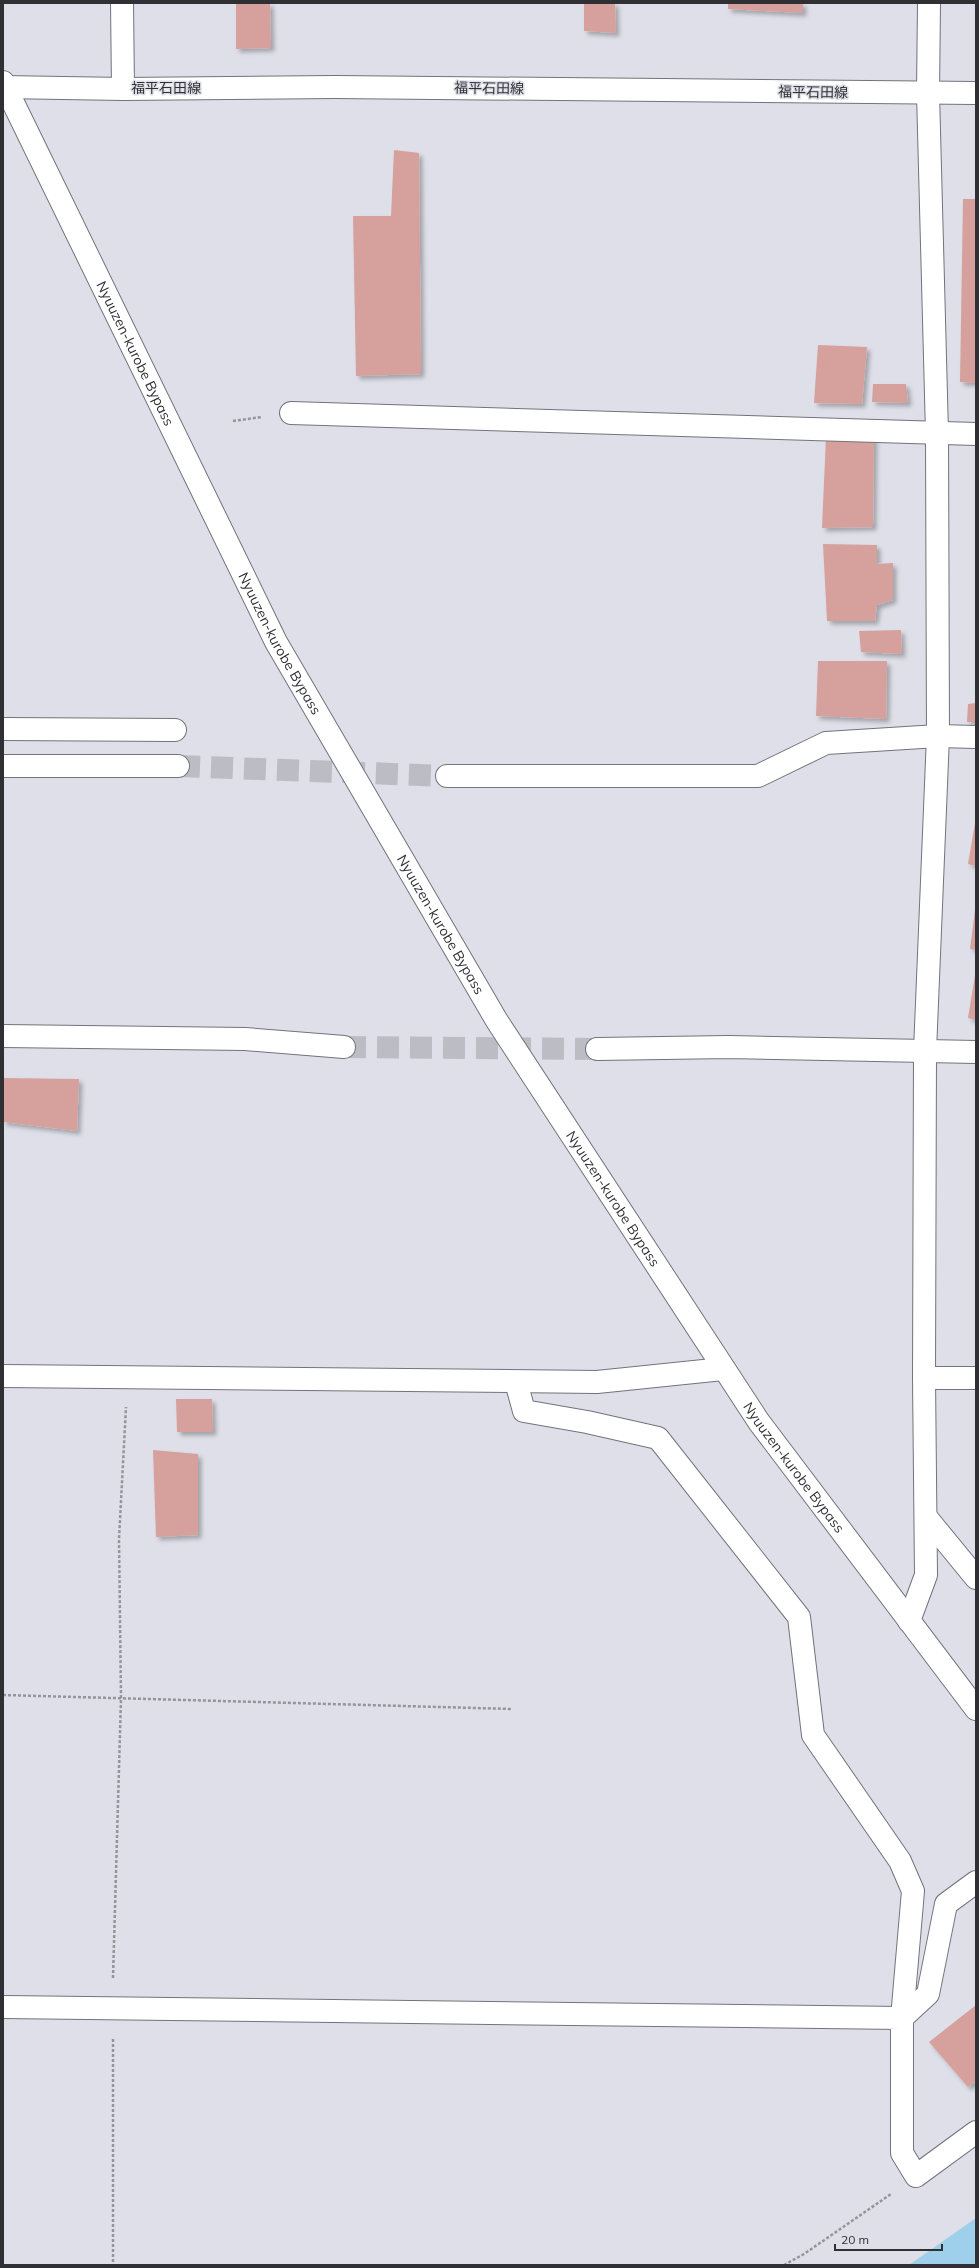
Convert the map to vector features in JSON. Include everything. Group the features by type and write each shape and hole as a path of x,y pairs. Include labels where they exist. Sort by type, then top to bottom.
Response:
{"main road":[{"path":"122,3 123,89"},
{"path":"909,1621 926,1575 924,1378 925,1051 938,736 937,433 928,93 929,3"},
{"name":"福平石田線","path":"4,85 123,89 335,87 976,93"},
{"name":"Nyuuzen-kurobe Bypass","path":"4,85 276,642 497,1022 722,1369 759,1422 976,1709"},
{"path":"291,413 976,434"},
{"path":"3,729 175,730"},
{"path":"447,776 758,776 826,743 938,736 976,737"},
{"path":"3,766 178,766"},
{"path":"3,1036 244,1038 344,1047"},
{"path":"597,1049 729,1047 976,1052"},
{"path":"3,1376 128,1379 597,1382 722,1369"},
{"path":"924,1378 976,1378"},
{"path":"516,1382 524,1411 658,1438 799,1617 812,1736 900,1861 913,1891 902,2018 902,2153 916,2176 976,2132"},
{"path":"926,1517 976,1578"},
{"path":"3,2007 902,2018 928,1994 946,1904 976,1882"}],"path":[{"path":"121,1698 119,1539 128,1379"},
{"path":"3,1695 512,1709"},
{"path":"784,2265 804,2254 916,2176"}],"water":[{"path":"976,2218 976,2265 909,2265"}],"building":[{"path":"236,3 270,3 271,48 236,49"},
{"path":"584,3 615,3 616,33 584,31"},
{"path":"728,3 803,3 803,13 728,9"},
{"path":"394,150 419,153 421,374 356,376 353,216 391,216"},
{"path":"963,199 976,199 976,383 960,382"},
{"path":"818,345 867,347 862,404 814,403"},
{"path":"873,384 906,384 908,403 872,402"},
{"path":"826,437 874,437 873,527 822,528"},
{"path":"823,544 877,545 877,564 893,563 893,600 877,605 875,621 827,621"},
{"path":"901,630 902,654 861,652 859,631"},
{"path":"818,661 887,661 886,719 816,716"},
{"path":"976,703 976,722 967,722 968,704"},
{"path":"976,823 976,866 968,864"},
{"path":"976,910 976,950 970,949"},
{"path":"976,975 976,1020 968,1018"},
{"path":"3,1078 79,1079 77,1131 3,1122"},
{"path":"176,1399 212,1399 213,1432 177,1432"},
{"path":"153,1450 198,1454 198,1535 156,1537"},
{"path":"976,2005 976,2081 968,2087 929,2042"}],"tunnel":[{"path":"178,766 447,776"},
{"path":"344,1047 597,1049"}]}
